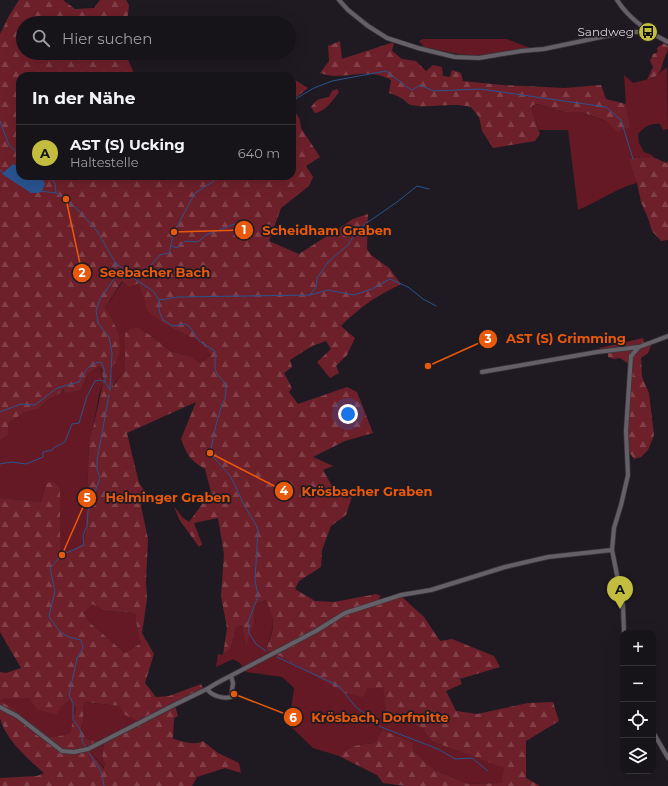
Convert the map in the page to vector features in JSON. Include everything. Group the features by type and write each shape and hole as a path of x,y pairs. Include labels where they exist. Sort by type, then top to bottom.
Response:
{"street":[{"path":"339,0 368,26 387,38 418,48 455,57 479,58 544,49 606,36 635,32 650,32"},
{"path":"617,0 629,16 650,32 668,42"},
{"path":"482,372 639,346 668,336"},
{"path":"624,630 623,605 612,550 614,528 628,475 626,431 632,356 639,346"},
{"path":"0,707 17,716 62,751 74,752 88,749 207,689 345,613 401,595 430,590 512,565 548,557 612,550"},
{"path":"207,689 211,694 231,698 233,682 231,676"},
{"path":"656,737 668,758"}],"shaded area":[{"path":"423,39 507,39 530,48 480,56 458,54 424,47 419,41"},
{"path":"667,67 668,129 663,130 660,124 654,124 645,127 638,134 639,143 644,152 652,155 653,157 628,158 637,183 622,188 578,210 568,130 539,130 531,108 533,105 538,104 565,112 581,112 608,122 630,127 626,104 624,75 633,83 653,78"},
{"path":"123,281 139,283 167,326 199,341 211,355 201,363 191,357 170,351 138,327 125,333 125,370 112,387 111,367 115,325 105,308"},
{"path":"99,366 101,369 103,383 89,441 85,542 72,550 60,551 60,488 46,484 41,502 0,498 0,440 8,435 8,424 23,413 39,409 46,401 58,395 65,389 81,390 88,374"},
{"path":"267,600 272,615 273,625 266,650 367,688 383,687 386,711 423,729 431,741 505,768 502,783 468,784 435,770 413,751 382,730 375,743 347,749 339,756 313,748 287,723 294,688 282,677 246,672 240,663 233,659 216,667 218,654 223,655 231,648 235,629 242,625 246,643 254,624 255,605"},
{"path":"92,604 104,611 135,613 141,643 125,653 88,621 84,613"},
{"path":"4,698 29,698 38,709 61,707 70,700 76,708 70,733 53,737 47,735 34,724 30,725 0,701"},
{"path":"84,702 121,706 140,722 99,741 86,739 81,728 83,723"},
{"path":"104,743 102,758 105,764 105,769 89,750"}],"green space":[{"path":"19,0 63,0 75,9 94,8 100,0 126,0 129,5 128,16 16,16 16,60 128,60 134,72 16,72 16,180 296,180 296,113 300,120 301,128 320,157 306,166 313,177 309,186 281,208 269,241 299,254 353,219 368,214 367,249 371,255 389,268 401,284 370,302 341,326 355,338 347,355 336,366 339,373 330,378 317,362 331,349 326,341 312,346 290,360 292,367 284,373 292,388 289,392 298,404 347,387 357,392 373,433 345,441 313,457 333,466 323,470 331,484 352,497 346,515 331,526 322,550 321,567 299,581 295,589 315,601 334,602 376,594 381,596 379,598 381,600 401,596 424,617 440,641 452,639 494,656 500,667 460,679 462,684 446,691 456,711 477,714 528,703 553,702 559,721 526,741 526,778 540,786 406,786 383,783 377,775 339,756 347,749 375,743 382,730 413,743 413,751 435,770 468,784 502,783 504,768 431,741 423,729 386,711 383,688 367,688 363,697 345,693 282,657 266,650 271,636 273,620 266,600 255,605 254,624 246,644 242,625 235,629 231,648 223,655 227,628 221,596 224,554 218,518 194,523 202,544 199,547 179,519 174,506 182,517 189,522 211,492 205,469 190,457 181,439 196,402 127,433 139,483 144,490 141,506 148,539 146,581 147,599 142,633 154,654 145,683 156,697 169,696 201,684 204,690 140,722 123,714 120,706 84,702 83,723 81,728 86,739 99,741 86,748 72,751 60,749 30,725 34,724 47,735 53,737 70,733 76,708 70,700 61,707 56,715 37,709 29,698 4,698 0,701 0,672 6,673 21,668 0,632 0,498 41,502 46,484 52,481 60,488 60,551 72,550 85,542 89,441 103,383 102,369 99,366 88,374 81,390 65,393 64,389 58,395 46,401 39,409 23,413 8,424 8,435 0,440 0,34","holes":["122,281 130,287 139,283 148,311 167,326 199,341 211,355 201,363 191,357 170,351 138,327 131,329 125,333 125,370 113,387 111,367 116,361 120,346 113,321 105,308","92,604 104,611 135,613 141,643 125,653 88,621 84,613"]},
{"path":"340,41 342,59 394,42 392,51 402,59 416,61 426,71 433,65 442,67 443,76 450,77 452,70 461,73 463,81 502,85 564,88 601,85 606,99 626,104 630,127 617,132 608,122 590,115 581,112 565,112 538,104 533,105 531,108 540,134 535,141 493,148 482,131 479,117 471,107 456,105 411,105 400,97 389,93 391,80 383,77 370,74 333,76 320,73 329,61 328,46"},
{"path":"664,43 668,46 668,48 660,71 657,75 647,80 653,67 650,61 653,54 658,52 657,48"},
{"path":"296,81 308,88 296,98"},
{"path":"337,89 339,92 328,105 319,112 315,113 311,107 313,104 319,99 329,97 332,91"},
{"path":"653,157 666,163 668,161 668,240 661,241 652,231 641,202 637,183 628,158"},
{"path":"643,338 644,343 641,344 653,341 648,353 641,358 642,377 649,393 654,435 648,450 641,457 634,459 627,449 630,365 620,358 614,359 608,357 608,350 598,351 600,348"},
{"path":"0,701 15,710 17,715 0,706"},
{"path":"175,705 178,716 174,718 173,739 192,743 203,741 218,753 239,763 241,773 225,768 197,777 192,786 0,786 0,778 37,776 44,773 18,748 7,734 0,718 0,709 16,717 62,751 89,750 104,769 105,764 102,758 104,743"}],"water":[{"path":"13,164 16,166 16,180 43,180 45,184 39,193 31,193 2,174"}],"waterway":[{"path":"296,99 314,88 332,81 386,71 412,90 420,85 434,91 480,89 606,107 621,120 633,159"},
{"path":"0,121 9,145 16,151"},
{"path":"0,170 4,173"},
{"path":"52,180 55,183 56,193"},
{"path":"136,278 144,273 160,255 169,253 174,232 195,193 215,180"},
{"path":"310,295 316,287 317,278 328,262 348,245 358,229 417,186 429,189"},
{"path":"39,191 56,193 66,199 97,231 115,262 135,279 153,291 159,300 159,311 163,320 173,326 185,324 190,327 199,341 215,351 215,368 217,374 224,382 226,389 225,399 216,425 210,453 231,477 258,530 255,580 258,596 248,622 249,633 256,644 266,651"},
{"path":"172,246 177,248 185,241 198,242 206,235 235,224"},
{"path":"110,390 112,353 109,337 98,323 96,311 100,299 114,279 115,263"},
{"path":"159,300 178,297 310,295 328,290 354,295 372,289 390,279 408,287 423,299 436,306"},
{"path":"0,412 21,404 35,405 57,388 79,382 87,369 97,362 101,362 102,364 105,382"},
{"path":"0,464 11,462 26,464 43,457 43,452 52,450 65,442 72,424 79,423 87,396 95,381 100,380 105,382 110,390"},
{"path":"86,747 83,743 80,729 73,720 73,703 69,695 77,658 83,648 81,640 65,635 55,626 49,616 55,591 50,568 62,555 84,545 83,535 87,526 88,511 100,478 97,470 97,460 109,395"},
{"path":"277,657 339,686 355,706 381,727 438,749 455,759 472,758 488,771"},
{"path":"89,753 101,771 104,786"}],"place":[{"name":"Sandweg","path":"648,32"},
{"name":"Seebacher Bach","path":"66,199"},
{"name":"Scheidham Graben","path":"174,232"},
{"name":"AST (S) Grimming","path":"428,366"},
{"name":"Krösbacher Graben","path":"210,453"},
{"name":"Helminger Graben","path":"62,555"},
{"name":"AST (S) Ucking","path":"620,609"},
{"name":"Krösbach, Dorfmitte","path":"234,694"}]}
